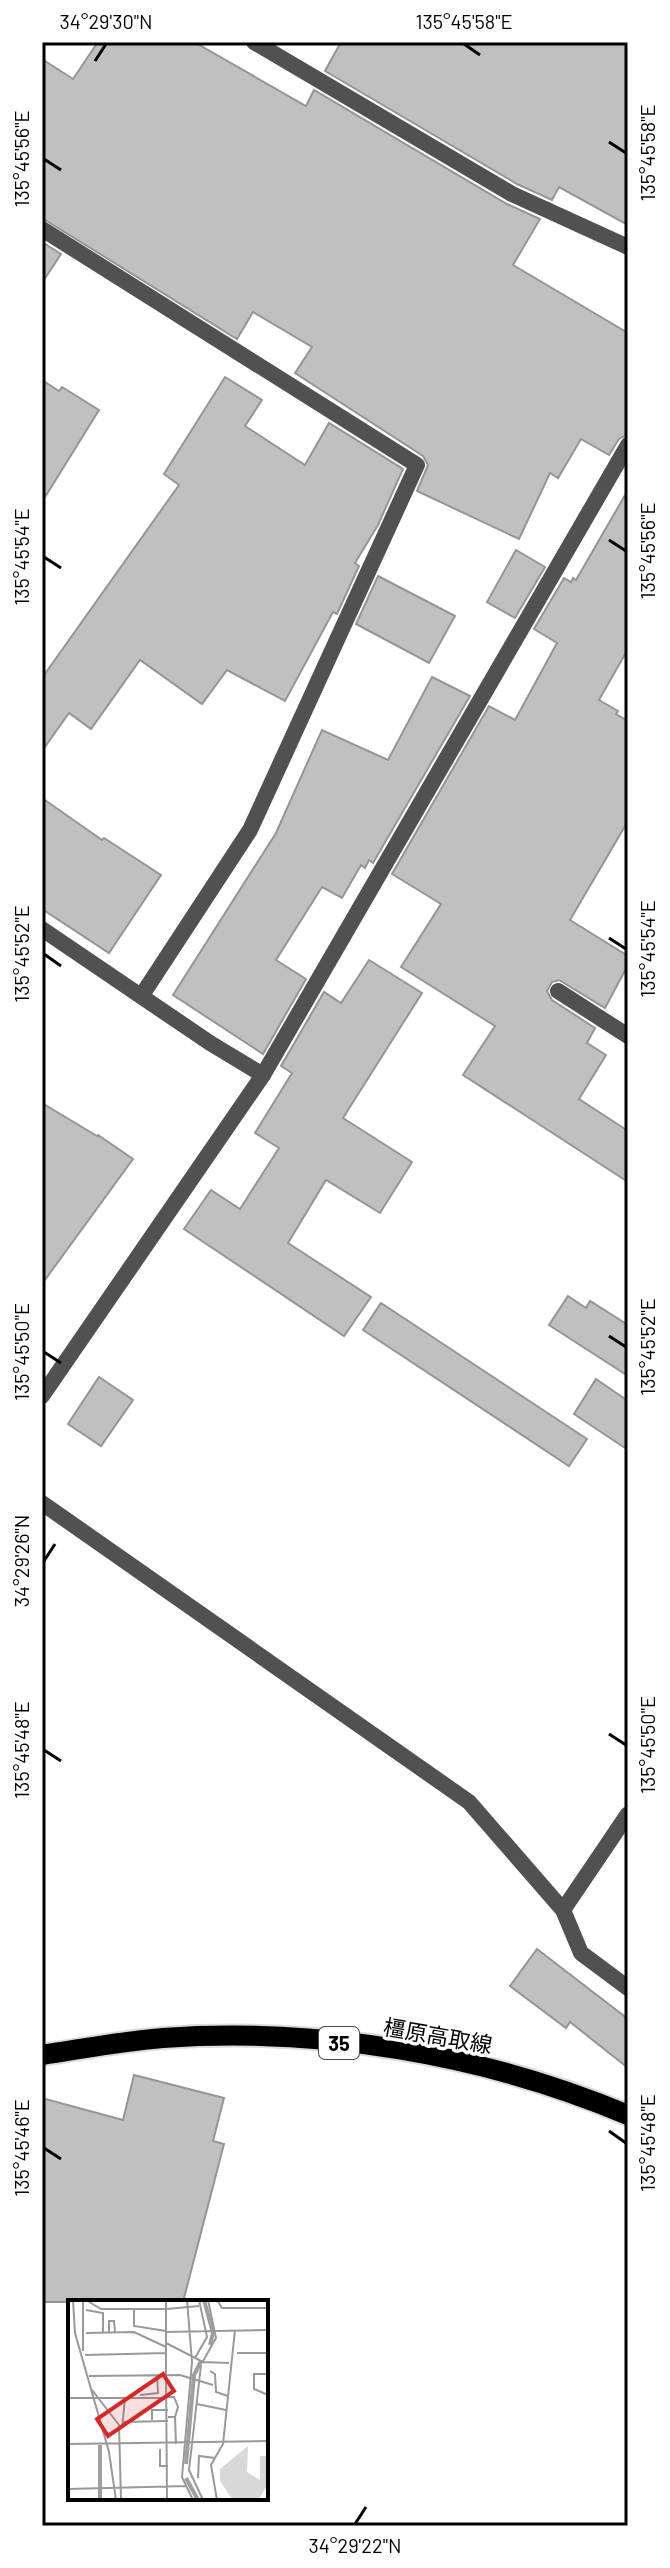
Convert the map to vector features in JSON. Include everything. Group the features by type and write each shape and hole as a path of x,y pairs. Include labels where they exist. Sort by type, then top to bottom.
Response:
{"main road":[{"name":"橿原高取線","path":"42,2055 162,2038 252,2037 330,2041 415,2053 503,2071 583,2096 628,2115"}],"street":[{"path":"254,42 512,194 628,247"},
{"path":"42,229 417,465 250,830 142,995"},
{"path":"42,1396 263,1075 628,445"},
{"path":"42,929 210,1043 263,1075"},
{"path":"558,991 628,1036"},
{"path":"42,1503 469,1802 563,1910 581,1953 628,1988"},
{"path":"563,1910 628,1814"}],"building":[{"path":"98,42 194,42 306,106 314,90 507,204 540,219 513,265 628,333 628,434 619,439 609,455 581,439 558,478 550,473 519,539 417,491 428,465 423,456 295,373 312,347 253,312 237,339 42,218 42,59 73,79"},
{"path":"341,42 628,42 628,225 559,187 552,200 517,184 325,71"},
{"path":"42,242 61,254 42,283"},
{"path":"225,377 262,400 245,426 305,465 329,423 403,469 378,525 355,563 359,566 337,614 333,612 285,701 227,670 202,704 140,660 91,729 69,713 42,751 42,678 179,485 164,474"},
{"path":"42,380 59,391 62,387 99,410 42,502"},
{"path":"628,490 628,649 599,700 628,721 628,821 570,920 628,956 628,965 605,1008 559,980 552,982 547,991 552,1000 595,1028 587,1043 606,1055 579,1099 628,1131 628,1182 463,1075 495,1026 401,967 441,904 392,874 489,706 515,720 557,643 534,629 564,578 571,582 573,578 576,580"},
{"path":"516,550 545,567 515,618 487,602"},
{"path":"378,576 455,616 429,663 356,624"},
{"path":"432,677 470,696 373,863 369,860 365,868 361,865 342,898 322,887 276,960 306,979 263,1054 173,995 276,833 322,730 388,760"},
{"path":"42,798 102,840 104,838 161,875 109,953 42,909"},
{"path":"369,960 422,993 343,1118 412,1162 380,1213 326,1180 288,1243 371,1297 344,1336 184,1229 211,1190 240,1209 279,1148 255,1133 292,1073 281,1066 324,992 341,1003"},
{"path":"42,1103 133,1159 42,1284"},
{"path":"568,1296 586,1308 590,1301 628,1325 628,1376 549,1325"},
{"path":"381,1303 587,1439 569,1466 363,1330"},
{"path":"99,1377 133,1400 101,1446 68,1424"},
{"path":"596,1379 628,1401 628,1450 574,1414"},
{"path":"537,1949 628,2019 628,2068 570,2022 566,2028 510,1986"},
{"path":"134,2075 224,2098 213,2141 224,2144 184,2300 42,2302 42,2098 123,2120"}]}
